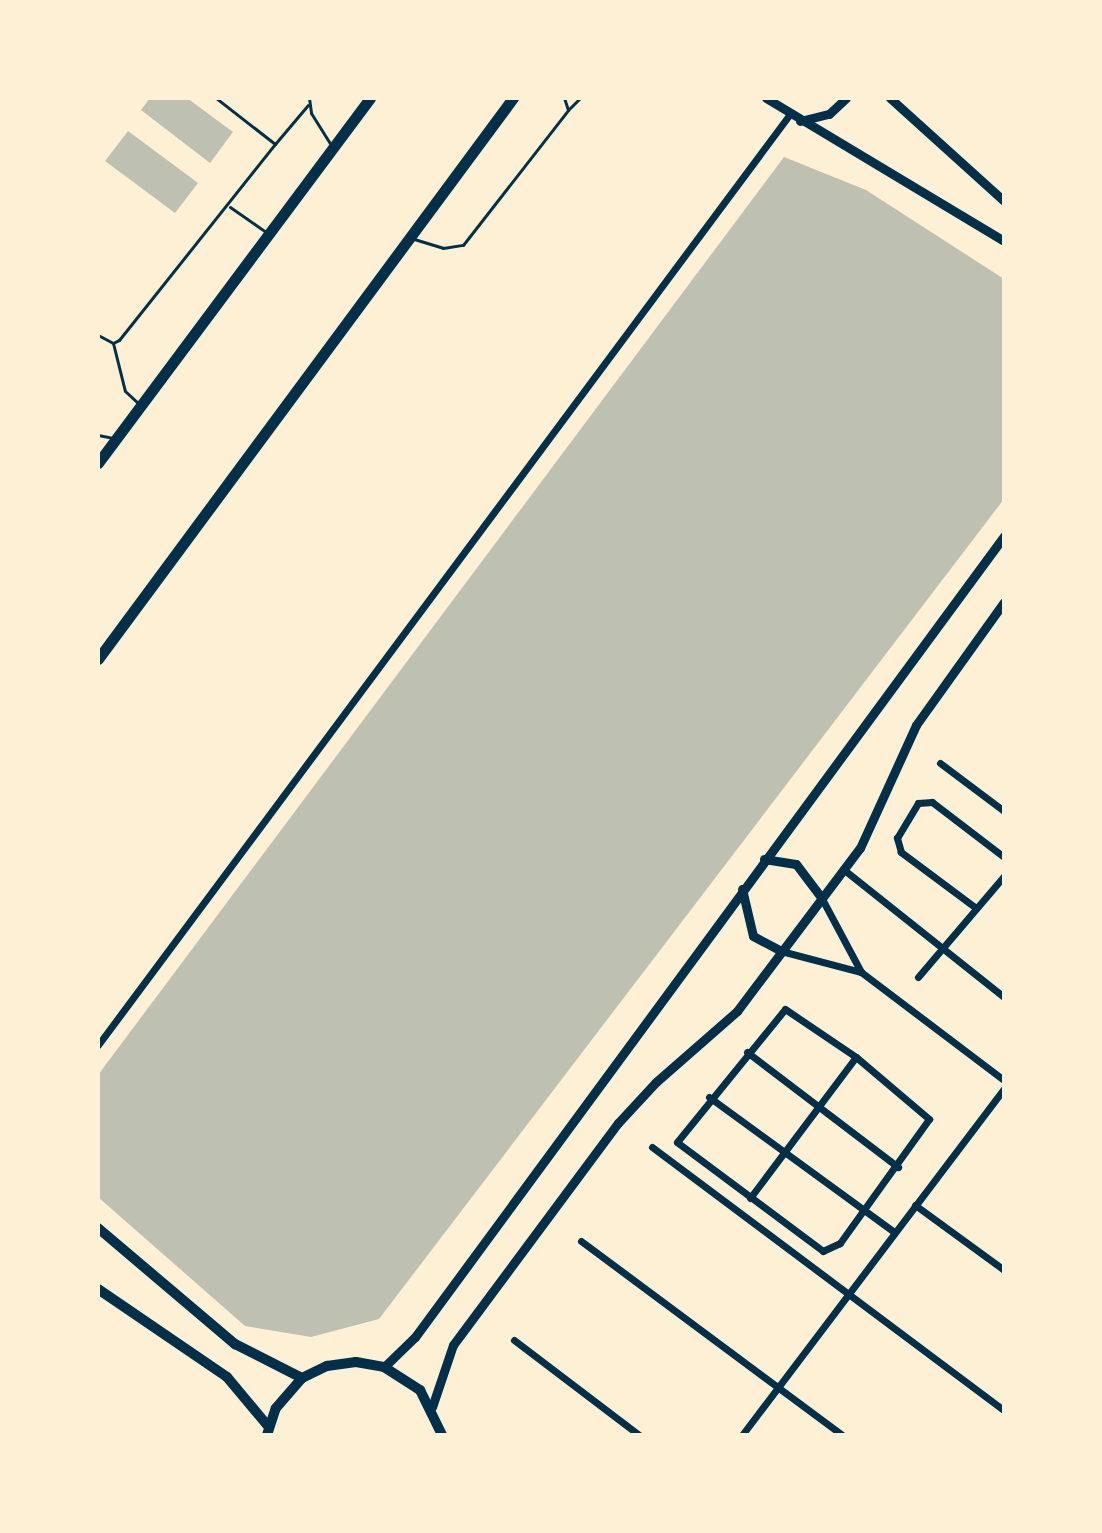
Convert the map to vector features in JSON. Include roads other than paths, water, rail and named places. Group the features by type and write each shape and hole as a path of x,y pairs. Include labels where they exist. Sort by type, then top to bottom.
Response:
{"main road":[{"path":"98,463 370,98"},
{"path":"98,659 513,98"},
{"path":"98,1228 235,1344 302,1378"},
{"path":"98,1289 227,1377 267,1430 287,1392 302,1378 343,1363 384,1367 420,1390 432,1407 442,1435"}],"street":[{"path":"766,98 1004,241"},
{"path":"800,121 829,114 846,98"},
{"path":"890,98 1004,201"},
{"path":"98,1045 790,114"},
{"path":"384,1367 415,1337 1004,536"},
{"path":"432,1407 453,1345 618,1123 656,1082 737,1011 843,869 871,826 916,725 1004,602"},
{"path":"940,763 1004,811"},
{"path":"976,908 901,852 897,838 918,803 932,802 1004,857"},
{"path":"764,859 796,864 821,897 861,972"},
{"path":"843,869 1004,997"},
{"path":"918,977 1004,876"},
{"path":"742,889 753,936 781,951 861,972 1004,1080"},
{"path":"791,1009 856,1057 929,1119 898,1167 840,1243 823,1251 678,1148 678,1136 747,1052 781,1012 791,1009"},
{"path":"747,1052 898,1167"},
{"path":"750,1198 856,1057"},
{"path":"742,1435 1004,1089"},
{"path":"709,1097 894,1232"},
{"path":"652,1147 1004,1410"},
{"path":"915,1205 1004,1270"},
{"path":"581,1241 842,1435"},
{"path":"514,1340 639,1435"}],"lane":[{"path":"216,98 275,144"},
{"path":"113,343 228,206 308,105 309,98"},
{"path":"564,98 568,110"},
{"path":"410,237 443,248 463,245 580,98"},
{"path":"308,105 333,148"},
{"path":"228,206 269,235"},
{"path":"98,335 113,343 125,391 141,406"},
{"path":"98,435 116,439"}]}
